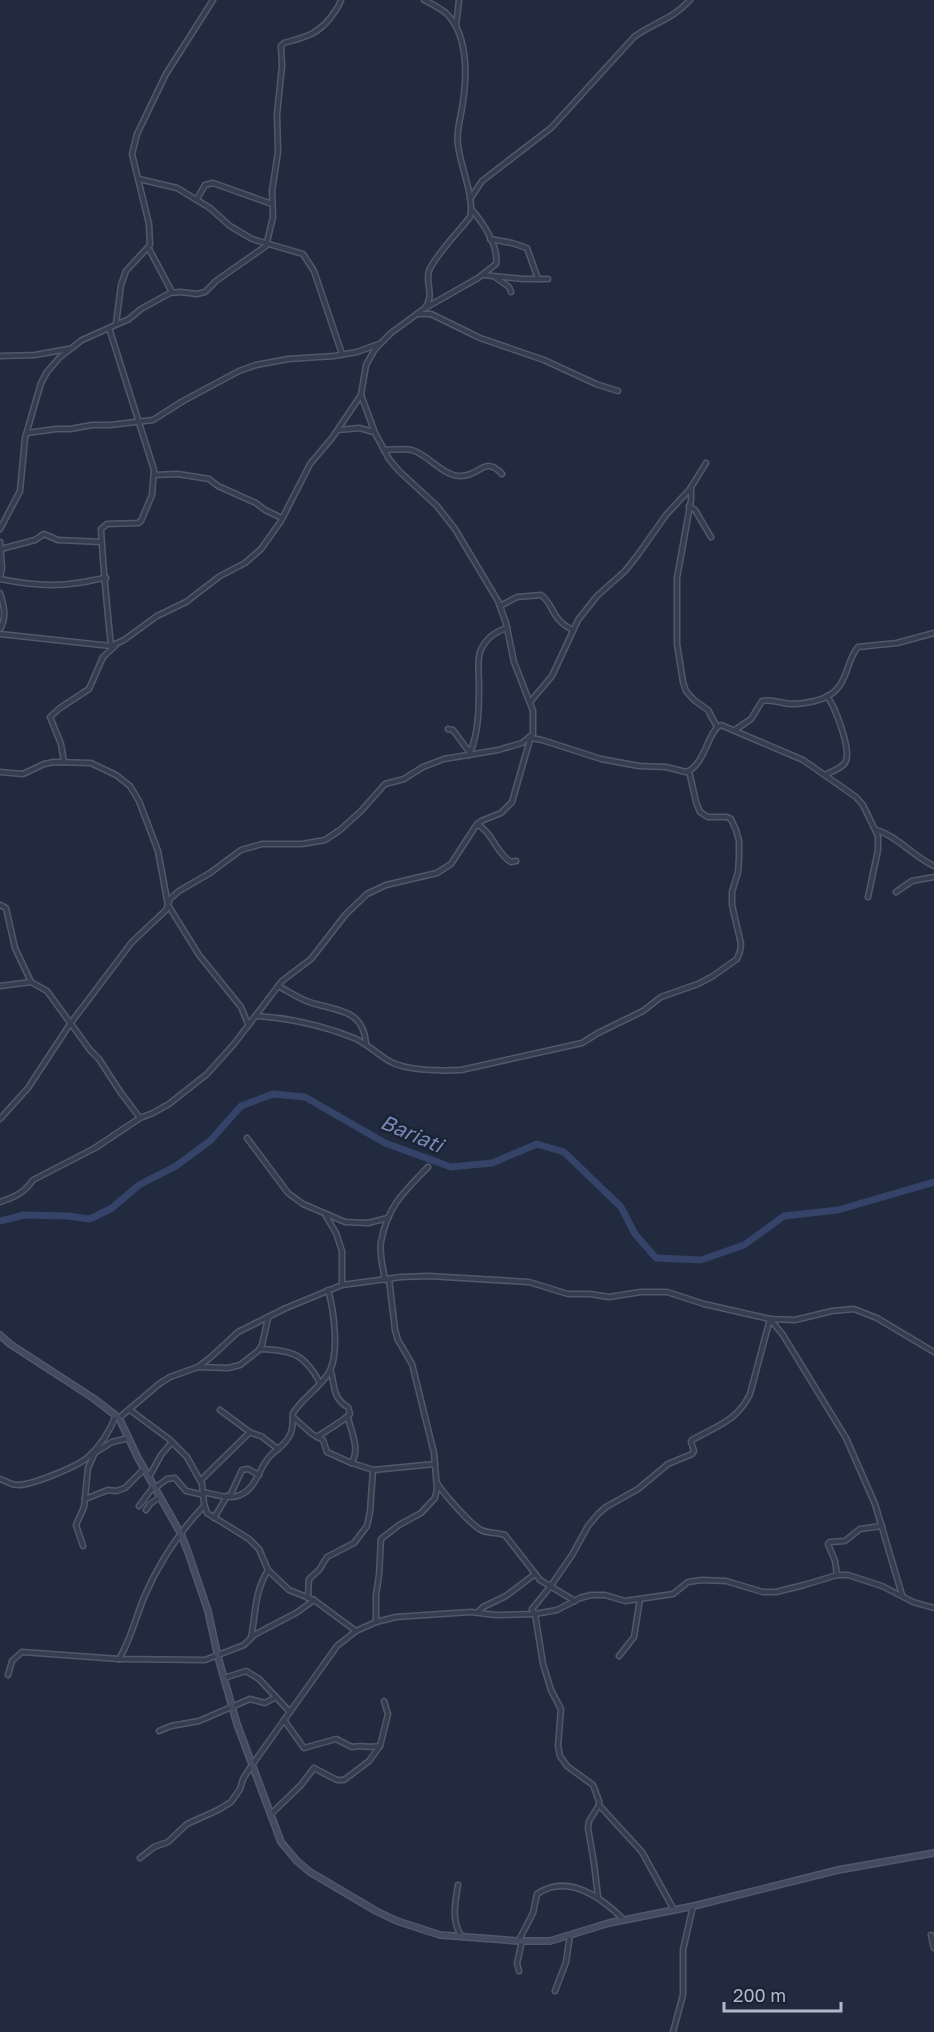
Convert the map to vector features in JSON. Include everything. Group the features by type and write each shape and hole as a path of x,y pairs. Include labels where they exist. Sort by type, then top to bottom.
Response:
{"street":[{"path":"117,324 121,285 126,271 148,247 151,236 132,154 137,134 174,59 213,0"},
{"path":"0,529 20,491 26,433 43,377 60,357 82,340 129,319 172,292 197,294 205,292 216,281 264,249 268,243 273,217 272,191 278,152 277,114 282,66 281,46 284,43 309,36 325,26 341,0"},
{"path":"424,0 446,13 461,40 465,66 465,89 457,135 461,166 471,209 470,217 430,270 428,282 430,298 424,308"},
{"path":"456,28 459,0"},
{"path":"470,200 482,182 551,128 634,38 648,28 674,16 690,0"},
{"path":"139,179 177,188 252,239 297,251 306,257 314,271 342,354"},
{"path":"197,200 205,185 213,183 272,204"},
{"path":"64,762 61,744 50,717 89,688 103,657 118,644 151,620 186,602 220,576 245,563 267,542 310,464 361,395 366,364 379,344 424,308 492,268 497,261 490,239 484,226 471,209"},
{"path":"490,239 526,248 538,279"},
{"path":"148,247 172,292"},
{"path":"483,275 548,279"},
{"path":"495,277 511,292"},
{"path":"416,314 436,316 480,338 560,366 596,384 618,391"},
{"path":"109,328 154,470 152,495 143,518 138,523 105,525 101,529 111,646"},
{"path":"26,433 157,419 239,371 256,365 342,354 379,344"},
{"path":"0,356 35,355 70,349"},
{"path":"0,1202 16,1197 27,1189 33,1180 95,1148 140,1118 169,1104 207,1074 234,1044 278,986 315,954 346,914 367,894 386,885 444,869 451,864 477,824 501,813 512,801 534,723 533,711 514,662 500,606 455,529 437,506 399,471 384,450 361,395"},
{"path":"337,430 359,428 375,433"},
{"path":"384,450 411,450 457,476 468,475 488,465 494,466 502,474"},
{"path":"530,702 552,676 573,630 597,596 631,564 666,514 691,487 706,463"},
{"path":"153,475 177,474 211,479 218,486 282,518"},
{"path":"691,487 677,578 677,644 686,690 694,700 708,710 717,727"},
{"path":"689,506 695,510 711,537"},
{"path":"1,549 34,541 44,534 58,540 101,542"},
{"path":"0,542 0,577 15,583 77,584 106,578"},
{"path":"0,592 4,622 0,629"},
{"path":"500,606 517,597 541,596 548,602 559,621 573,630"},
{"path":"469,754 474,743 477,718 480,654 493,633 507,627"},
{"path":"735,730 747,723 762,701 810,702 837,689 858,647 897,643 934,633"},
{"path":"0,634 111,646 118,644"},
{"path":"825,774 842,766 846,756 837,716 832,703 826,696"},
{"path":"0,1119 28,1088 70,1024 132,942 166,910 174,895 218,868 237,851 262,844 302,844 325,840 361,811 385,784 404,779 423,767 444,759 507,747 522,743 531,737 586,755 629,765 666,766 686,772 696,766 717,727 721,725 803,760 825,774 863,805 878,836 878,850 868,897"},
{"path":"448,729 453,730 469,754"},
{"path":"0,772 24,774 44,764 91,763 116,775 130,786 139,801 158,851 168,905 199,955 241,1007 248,1024"},
{"path":"256,1016 309,1024 341,1033 366,1044 391,1062 413,1068 450,1071 582,1043 643,1011 661,997 707,980 737,959 741,944 734,917 732,892 738,872 739,841 731,819 708,817 700,812 690,771"},
{"path":"477,824 490,835 506,859 511,862 516,861"},
{"path":"876,830 890,836 917,857 934,866"},
{"path":"896,891 912,881 934,877"},
{"path":"0,905 6,908 15,948 31,982"},
{"path":"0,986 31,982 46,990 99,1059 140,1118"},
{"path":"278,986 306,1000 352,1016 363,1026 366,1044"},
{"path":"247,1138 288,1193 303,1204 326,1215 356,1224 388,1218"},
{"path":"376,1622 381,1539 399,1525 416,1517 428,1506 435,1498 437,1482 412,1364 398,1340 395,1329 381,1242 388,1218 399,1197 428,1167"},
{"path":"326,1215 336,1233 342,1251 342,1285"},
{"path":"0,1479 11,1484 26,1484 62,1471 86,1459 96,1450 117,1417 130,1410 159,1384 170,1377 198,1367 238,1332 342,1285 428,1276 529,1282 568,1294 609,1297 641,1292 667,1292 704,1304 770,1319 795,1320 832,1311 854,1309 877,1318 934,1352"},
{"path":"328,1290 333,1306 335,1331 330,1371 336,1396 349,1408 348,1417 356,1446 356,1457 351,1463"},
{"path":"198,1367 235,1367 259,1349 264,1339 268,1317"},
{"path":"770,1319 783,1335 841,1428 871,1494 902,1595"},
{"path":"674,1910 642,1852 599,1805 593,1785 567,1766 560,1756 558,1746 561,1709 551,1690 543,1664 535,1614 531,1609 550,1587 572,1555 588,1526 606,1507 638,1489 668,1464 692,1454 694,1451 692,1440 728,1422 746,1402 770,1319"},
{"path":"0,1335 117,1417 129,1438 181,1534 202,1590 233,1708 270,1814 286,1849 310,1872 397,1921 440,1935 550,1941 624,1920 694,1906 838,1870 934,1853"},
{"path":"259,1349 300,1356 320,1383"},
{"path":"139,1506 145,1495 155,1487 166,1479 175,1478 186,1491 229,1496 241,1495 254,1483 269,1456 288,1438 294,1424 292,1416 297,1407 330,1371"},
{"path":"130,1410 188,1457 201,1480 207,1513 249,1539 259,1549 268,1570 289,1590 314,1600 356,1631"},
{"path":"220,1410 278,1449"},
{"path":"292,1416 324,1442 327,1452 351,1463 374,1470 435,1464"},
{"path":"317,1437 348,1417"},
{"path":"201,1480 250,1432"},
{"path":"83,1546 76,1525 83,1512 86,1475 96,1450 112,1442 129,1438"},
{"path":"149,1477 161,1455 172,1442"},
{"path":"85,1499 108,1490 116,1491 125,1488 144,1468"},
{"path":"214,1518 229,1496 242,1470 248,1469 259,1475"},
{"path":"308,1598 309,1579 319,1570 327,1557 354,1543 367,1526 374,1470"},
{"path":"437,1482 443,1493 477,1528 484,1532 505,1535 540,1580 575,1601"},
{"path":"146,1510 160,1497"},
{"path":"119,1659 170,1546 204,1505"},
{"path":"837,1575 835,1561 828,1544 845,1541 860,1529 882,1526"},
{"path":"251,1638 256,1596 268,1570"},
{"path":"478,1612 483,1607 507,1596 535,1574"},
{"path":"140,1858 154,1847 168,1842 187,1824 231,1802 252,1765 337,1646 356,1631 376,1622 404,1616 478,1612 504,1616 535,1614 557,1610 585,1596 598,1595 625,1601 673,1594 691,1581 726,1581 763,1592 795,1587 837,1575 848,1575 882,1586 913,1602 934,1608"},
{"path":"619,1656 634,1637 640,1598"},
{"path":"8,1675 12,1660 22,1653 199,1661 218,1657 244,1645 262,1630 296,1613 314,1600"},
{"path":"224,1678 246,1671 259,1679 290,1712"},
{"path":"159,1731 171,1726 199,1721 250,1699 266,1702 276,1697"},
{"path":"270,1814 301,1785 314,1768 337,1780 344,1780 369,1761 380,1746 388,1714 384,1701"},
{"path":"284,1720 304,1748 336,1739 352,1747 380,1746"},
{"path":"598,1897 588,1828 589,1821 599,1805"},
{"path":"458,1885 455,1922 463,1938"},
{"path":"519,1971 517,1963 520,1941 533,1913 535,1897 541,1891 566,1886 576,1888 598,1897 624,1920"},
{"path":"673,2032 683,1995 683,1950 694,1906"},
{"path":"555,1991 566,1962 570,1935"},
{"path":"931,1935 934,1948"}],"waterway":[{"name":"Bariati","path":"0,1221 24,1215 89,1219 94,1217 112,1208 139,1185 176,1166 211,1140 241,1106 273,1094 305,1097 385,1143 451,1167 492,1163 537,1144 564,1152 621,1207 635,1234 656,1258 701,1260 744,1245 784,1216 838,1210 934,1182"}]}
